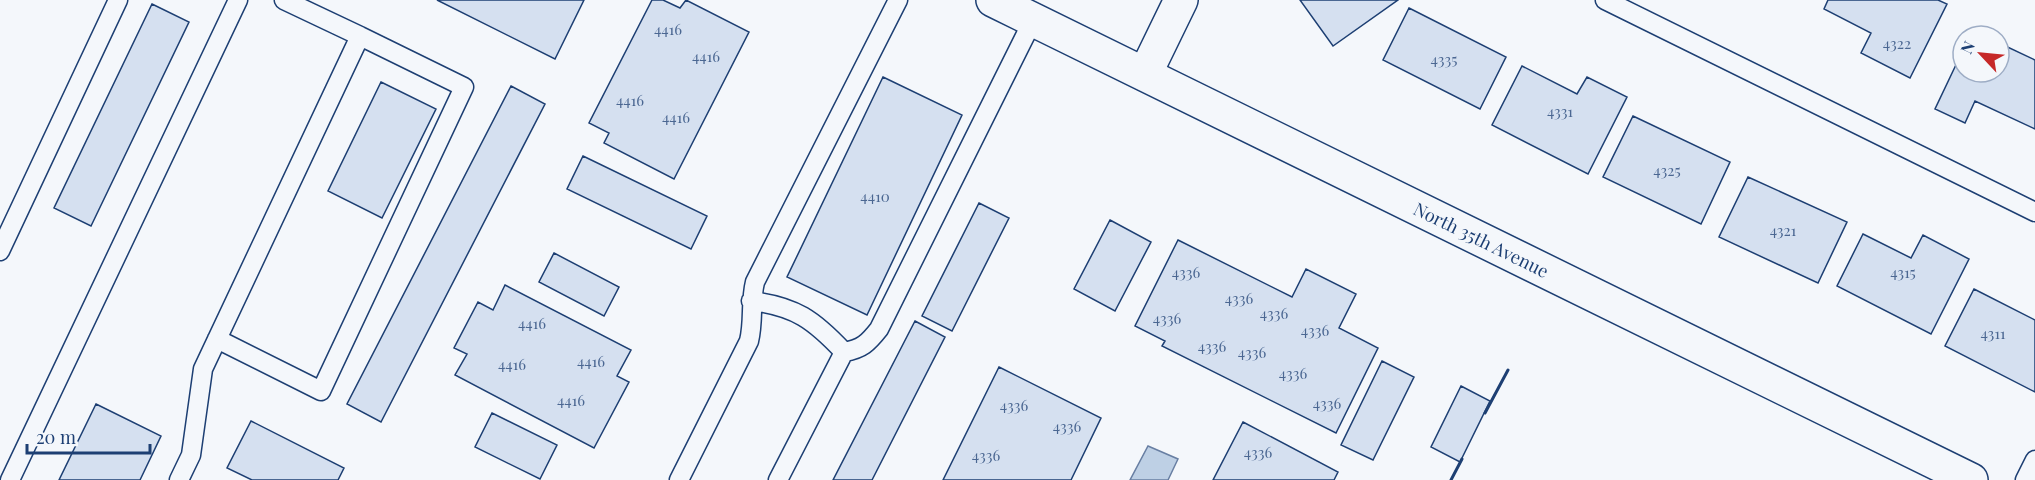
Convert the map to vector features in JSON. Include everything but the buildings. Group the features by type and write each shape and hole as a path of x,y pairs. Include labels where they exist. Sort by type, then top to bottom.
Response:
{"main road":[{"name":"North 35th Avenue","path":"993,0 1971,480"},
{"path":"1144,74 1182,0"}],"lane":[{"path":"0,251 118,0"},
{"path":"9,480 238,0"},
{"path":"217,339 321,391 464,87 284,0"},
{"path":"679,480 749,341 752,327 751,302 755,282 898,0"},
{"path":"1605,0 2035,212"},
{"path":"844,352 857,350 868,344 879,329 1034,20"},
{"path":"179,480 191,455 203,369 360,36"},
{"path":"751,302 775,304 796,312 814,323 844,352"},
{"path":"778,480 844,352"},
{"path":"2025,480 2035,460"}],"water":[{"path":"1148,446 1178,459 1168,480 1130,480"}],"wall":[{"path":"1485,413 1508,370"},
{"path":"1451,480 1462,459"}]}
